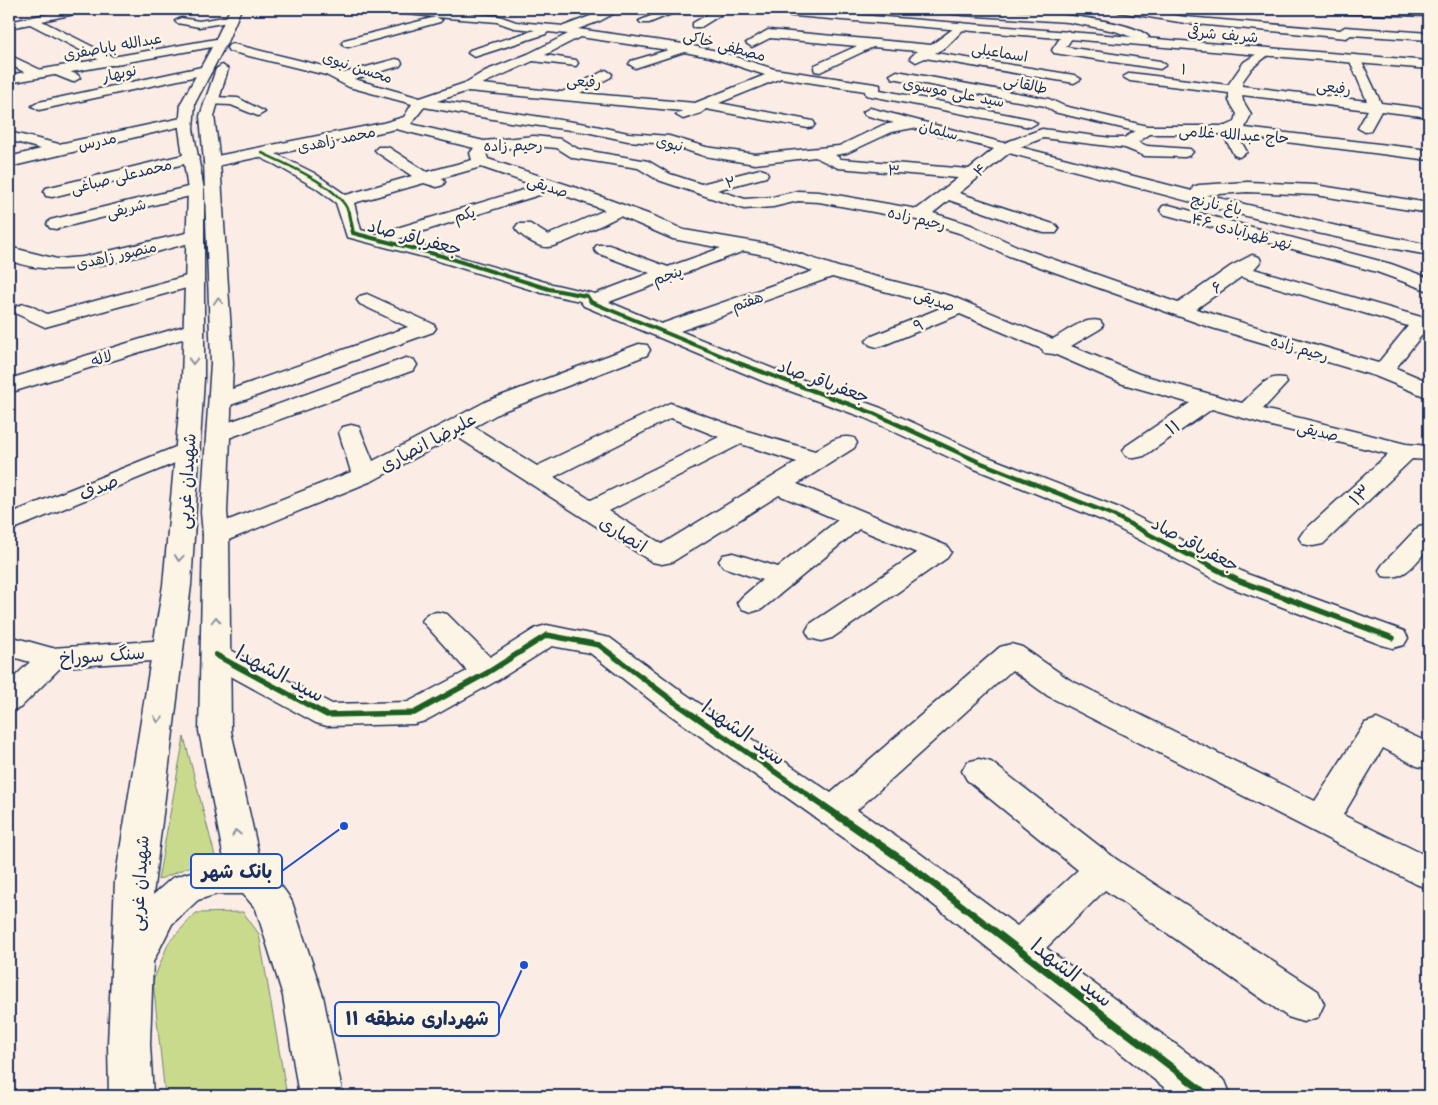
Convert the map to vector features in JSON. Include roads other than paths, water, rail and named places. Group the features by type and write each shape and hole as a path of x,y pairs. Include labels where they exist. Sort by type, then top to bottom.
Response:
{"street":[{"path":"9,25 84,9"},
{"name":"مصطفی خاکی","path":"389,9 499,19 514,25 549,30 565,30 683,48 713,54 755,69 873,90"},
{"path":"348,43 452,16 467,9"},
{"path":"565,30 617,9"},
{"path":"635,41 649,25 677,9"},
{"path":"698,25 724,9"},
{"name":"شریف شرقی","path":"746,9 1266,52 1429,60"},
{"name":"شریف شرقی","path":"804,9 1143,37 1429,65"},
{"path":"937,9 973,14 1080,20 1123,28 1143,37"},
{"path":"1119,9 1185,20 1346,33 1429,37"},
{"path":"1332,9 1346,33 1354,57 1376,107 1365,128"},
{"path":"1332,9 1429,13"},
{"path":"379,17 409,10"},
{"path":"181,21 199,24 239,12"},
{"name":"شهیدان غربی","path":"239,12 227,45 205,85 188,103 186,121 201,160 222,363 214,512 216,534 215,731 242,862 252,879 273,902 300,987 321,1096"},
{"path":"31,20 116,67"},
{"path":"873,90 897,75 961,26"},
{"path":"474,53 549,30"},
{"path":"420,102 467,87 490,74 532,57 579,33"},
{"path":"380,34 414,40"},
{"path":"752,44 768,34 872,42 931,49 959,46"},
{"path":"1068,35 1058,50 1164,66"},
{"path":"778,48 800,36"},
{"path":"635,64 683,48 702,37"},
{"path":"820,68 872,42"},
{"name":"عبدالله باباصفری","path":"9,79 95,65 116,67 227,45"},
{"name":"محسن نبوی","path":"227,45 331,72 354,84 420,102"},
{"name":"اسماعیلی","path":"931,49 1074,80"},
{"path":"1239,152 1228,130 1241,124 1244,114 1236,101 1235,82 1248,65 1266,52"},
{"path":"532,57 572,63"},
{"path":"9,59 38,74"},
{"path":"342,78 396,63"},
{"path":"58,71 73,78"},
{"path":"566,95 606,74"},
{"path":"668,119 780,74"},
{"name":"طالقانی","path":"897,75 1049,103 1059,109 1147,130"},
{"name":"۱","path":"1130,77 1235,90"},
{"path":"69,114 162,90 205,85 233,101 258,112"},
{"name":"شهیدان غربی","path":"131,1096 129,1044 134,881 177,585 188,449 194,329 196,190 207,116 205,85"},
{"name":"نوبهار","path":"39,106 205,85"},
{"name":"رفیعی","path":"467,87 701,106 808,124"},
{"path":"623,100 650,90"},
{"name":"سلمان","path":"873,90 865,100 866,110 1007,147"},
{"name":"سید علی موسوی","path":"873,90 1030,123"},
{"name":"رفیعی","path":"1235,90 1429,113"},
{"path":"1369,90 1386,92"},
{"name":"محمد زاهدی","path":"201,160 262,153 394,124 409,120 420,102"},
{"name":"نبوی","path":"420,102 628,136 670,140 711,153 756,159 842,150 888,128 916,124"},
{"path":"1049,103 1037,111 1030,123 1042,133 1098,142 1127,142 1145,150 1185,152"},
{"path":"1128,125 1140,110"},
{"path":"744,127 765,116"},
{"name":"مدرس","path":"9,162 58,149 186,121"},
{"name":"رحیم زاده","path":"394,124 483,154 534,141 561,144 572,153 642,164 664,177 744,204 774,202 798,196 819,197 920,214 965,229 1015,252 1216,323 1383,371 1416,383 1429,391"},
{"path":"628,136 654,125"},
{"path":"1127,142 1147,130"},
{"name":"حاج عبدالله غلامی","path":"1147,130 1228,130 1429,155"},
{"path":"296,133 309,144"},
{"name":"۴","path":"920,214 1007,147 1042,133"},
{"path":"9,136 58,149"},
{"name":"باغ نارنج","path":"1007,147 1170,192 1429,250"},
{"path":"1388,149 1394,166"},
{"path":"383,150 426,178 447,186 394,201"},
{"path":"262,153 286,163 339,196 343,201 426,178 483,154"},
{"name":"۳","path":"819,153 838,163 972,174"},
{"name":"صدیقی","path":"483,154 552,186 619,210 679,235 773,251 832,271 899,287 960,307 1052,348 1131,379 1246,412 1418,452"},
{"name":"محمدعلی صباغی","path":"52,192 201,160"},
{"path":"1026,169 1088,187"},
{"name":"۲","path":"700,189 760,174"},
{"name":"یکم","path":"376,240 552,186"},
{"path":"1170,192 1247,187 1315,190 1429,208"},
{"name":"شریفی","path":"56,224 196,190"},
{"path":"947,194 1050,229"},
{"name":"جعفرباقر صاد","path":"343,201 353,233 442,256 549,289 587,296 591,302 663,330 773,377 873,413 979,462 1113,515 1237,580 1393,638"},
{"name":"نهر ظهرآبادی ۴۶","path":"1153,205 1384,268 1429,285"},
{"path":"524,228 547,242 619,210"},
{"name":"منصور زاهدی","path":"10,254 57,266 83,264 195,236"},
{"name":"پنجم","path":"591,302 743,245"},
{"path":"1384,268 1406,246"},
{"path":"603,249 667,273"},
{"name":"۶","path":"1181,310 1245,265 1421,323 1383,371"},
{"name":"هفتم","path":"663,330 832,271"},
{"path":"24,310 45,321 194,280"},
{"path":"220,402 426,328 366,300"},
{"name":"۹","path":"877,341 960,307"},
{"path":"1052,348 1092,325"},
{"name":"لاله","path":"9,386 51,371 194,329"},
{"name":"علیرضا انصاری","path":"216,534 365,475 495,406 639,350"},
{"path":"218,434 406,364"},
{"path":"1246,412 1276,383"},
{"name":"۱۱","path":"1135,452 1209,401"},
{"path":"534,477 670,410 739,436 818,460"},
{"name":"انصاری","path":"456,426 534,477 662,556 845,443"},
{"path":"351,432 365,475"},
{"path":"589,511 739,436"},
{"name":"صدف","path":"9,523 188,449"},
{"name":"۱۳","path":"1313,538 1418,452"},
{"path":"778,485 937,552 821,631"},
{"path":"752,603 856,518"},
{"path":"1393,570 1429,532"},
{"path":"733,561 782,578"},
{"path":"437,621 486,673"},
{"name":"سید الشهدا","path":"216,655 327,715 414,713 486,673 547,635 599,645 674,701 905,862 1209,1096"},
{"name":"سنگ سوراخ","path":"9,646 52,658 167,650"},
{"path":"833,811 1011,654 1059,688 1429,874"},
{"path":"9,700 52,658"},
{"path":"1322,820 1377,731 1429,757"},
{"path":"979,771 1103,869 1303,1004"},
{"path":"1018,950 1103,869"},
{"path":"133,962 158,913 185,889 217,879 252,879"}],"place":[{"name":"بانک شهر","path":"344,826"},
{"name":"شهرداری منطقه ۱۱","path":"524,965"}]}
